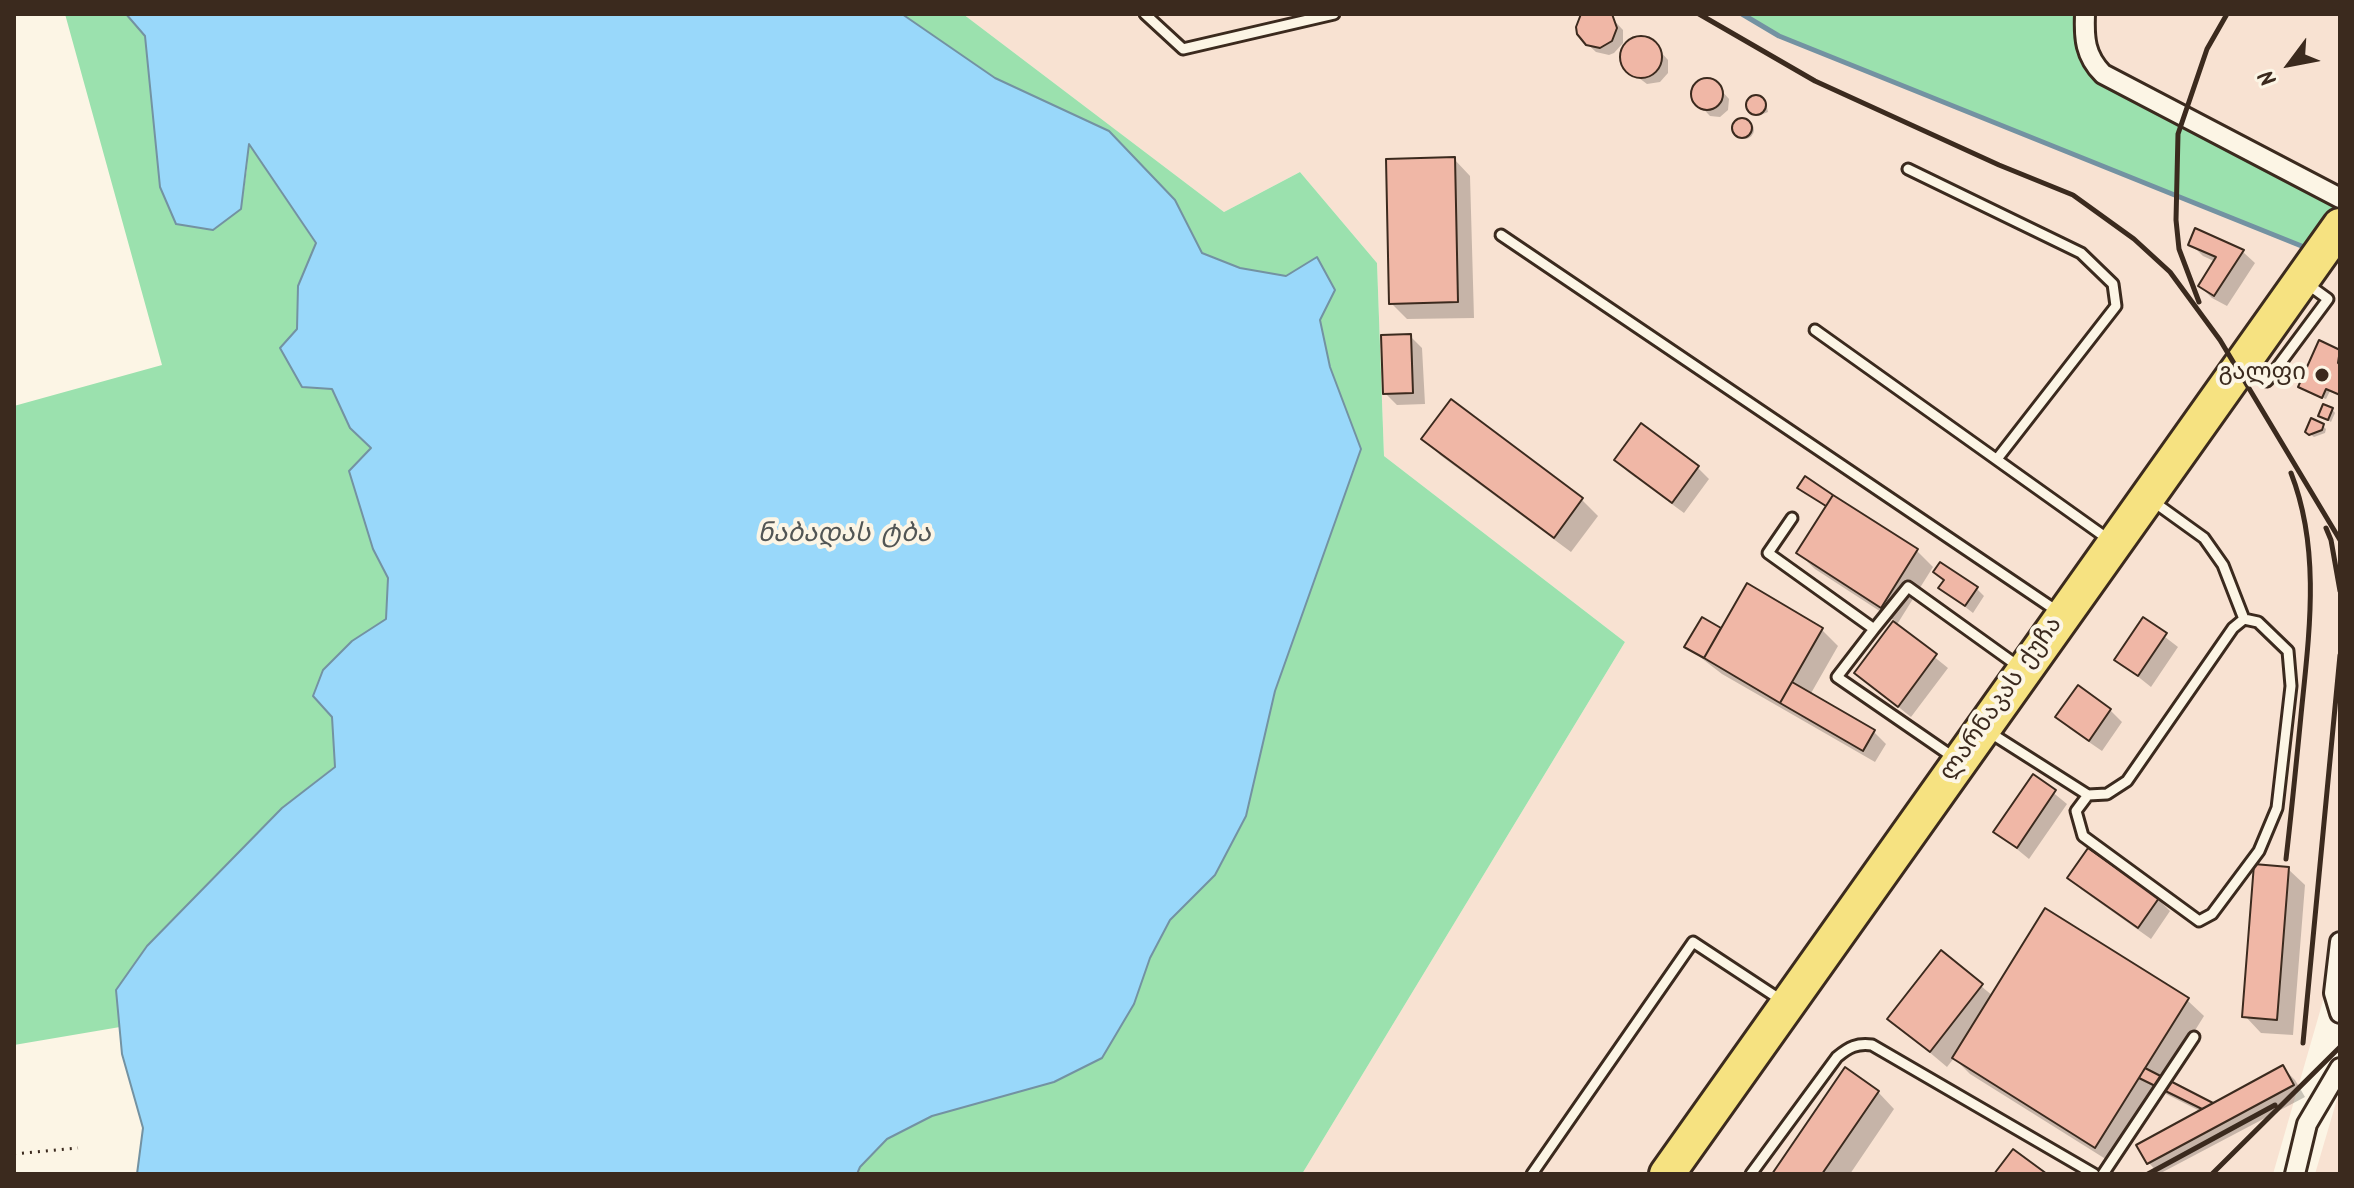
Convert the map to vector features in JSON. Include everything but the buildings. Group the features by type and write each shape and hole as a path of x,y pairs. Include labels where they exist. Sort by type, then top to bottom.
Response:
{"highway":[{"name":"ლარნაკას ქუჩა","path":"1667,1174 2340,226"}],"street":[{"path":"2085,14 2084,36 2091,62 2103,74 2340,198"},
{"path":"2340,942 2334,993 2340,1013"},
{"path":"2295,1174 2307,1124 2340,1068"}],"lane":[{"path":"1145,14 1183,49 1334,14"},
{"path":"1908,169 2081,253 2113,284 2116,306 1997,459"},
{"path":"1501,235 2063,615"},
{"path":"1815,330 2114,543"},
{"path":"2147,497 2204,538 2223,565 2244,619"},
{"path":"1792,518 1768,553 1874,629"},
{"path":"1959,762 1837,677 1908,587 2024,670"},
{"path":"1983,728 2088,795 2107,794 2127,781 2233,628 2244,619"},
{"path":"2088,795 2076,811 2083,836 2199,921 2212,914 2259,851 2277,808 2291,686 2288,651 2258,622 2244,619"},
{"path":"1532,1174 1693,942 1787,1004"},
{"path":"2103,1174 2194,1037"},
{"path":"1751,1174 1837,1057 1860,1043 1872,1045 2094,1174"}],"path":[{"path":"14,1154 78,1148"}],"shaded area":[{"path":"963,14 1742,14 1779,36 2340,261 2340,942 2273,1174 1302,1174 1625,642 1384,456 1377,263 1300,172 1224,212"},
{"path":"2088,14 2340,14 2340,193 2093,57"},
{"path":"2340,1089 2340,1174 2315,1174"}],"green space":[{"path":"65,14 126,14 145,36 160,186 241,209 248,143 316,244 298,286 297,329 332,389 350,428 372,448 349,471 373,549 388,578 386,619 352,641 332,717 335,766 282,808 147,946 116,990 120,1027 14,1045 14,406 162,365"},
{"path":"902,14 963,14 1224,212 1300,172 1377,263 1384,456 1625,642 1302,1174 857,1174 887,1139 932,1116 1054,1082 1134,1004 1150,958 1170,919 1215,875 1246,816 1275,691 1361,449 1330,367 1320,320 1335,290 1317,257 1287,276 1240,268 1202,253 1175,200 1109,131 995,78"},
{"path":"1742,14 2088,14 2093,57 2340,193 2340,215 2317,246 2297,244 1779,36"}],"water":[{"name":"ნაბადას ტბა","path":"126,14 902,14 995,78 1109,131 1175,200 1202,253 1240,268 1286,276 1317,257 1335,290 1320,320 1330,367 1361,449 1275,691 1246,816 1215,875 1170,920 1150,958 1134,1004 1102,1058 1054,1082 932,1116 887,1139 857,1174 137,1174 143,1128 122,1054 116,990 147,946 282,808 335,767 332,717 313,696 323,670 352,641 386,619 388,578 373,549 349,471 371,448 350,428 332,389 302,387 280,348 297,329 298,286 316,243 249,144 241,209 213,230 176,224 160,187 145,36"}],"waterway":[{"path":"1742,14 1779,36 2304,247"}],"railway":[{"path":"1699,14 1815,81 1999,165 2073,195 2134,239 2170,272 2220,340 2340,540"},
{"path":"2199,302 2179,249 2176,220 2178,134 2207,49 2227,14"},
{"path":"2286,859 2310,617 2306,530 2291,473"},
{"path":"2326,528 2340,591"},
{"path":"2303,1043 2340,655"},
{"path":"2212,1174 2340,1047"},
{"path":"2148,1174 2275,1105"}],"place":[{"name":"გალფი","path":"2322,375"}]}
